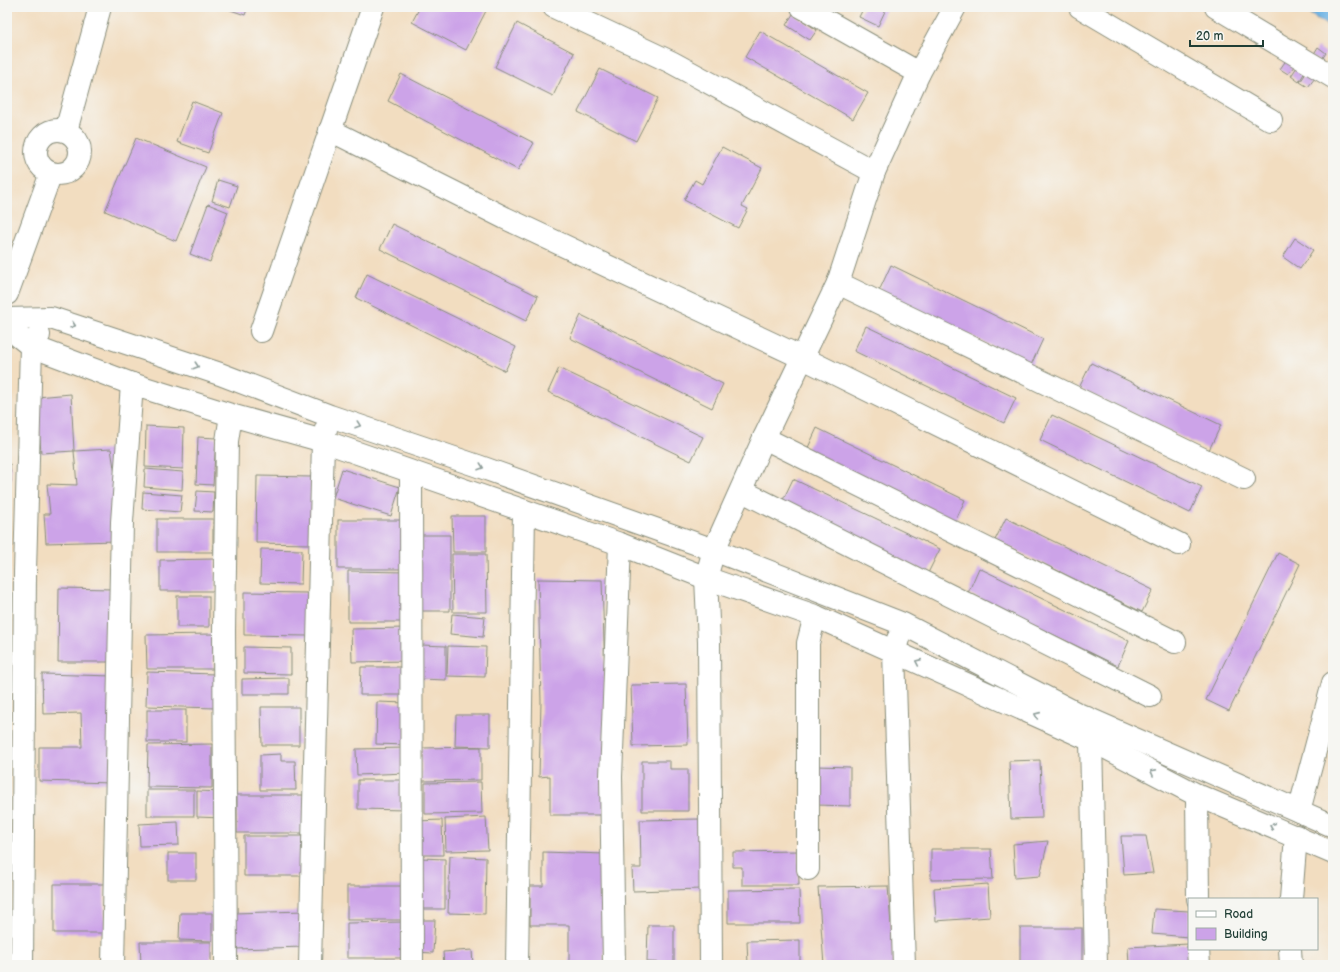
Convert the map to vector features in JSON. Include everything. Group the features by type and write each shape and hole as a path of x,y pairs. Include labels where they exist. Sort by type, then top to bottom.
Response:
{"street":[{"path":"66,131 100,7"},
{"path":"261,331 373,7"},
{"path":"554,7 671,62 874,172"},
{"path":"802,7 919,73"},
{"path":"711,965 709,650 706,578 714,550 742,491 764,438 838,283 874,172 919,73 955,7"},
{"path":"1080,7 1271,120"},
{"path":"1216,7 1333,77"},
{"path":"52,130 66,131 73,135 80,148 77,163 66,173 51,173 40,165 37,159 37,145 40,138 52,130"},
{"path":"330,130 505,218 803,358 1180,544"},
{"path":"7,294 51,173"},
{"path":"838,283 1244,478"},
{"path":"7,320 51,318 220,374 330,416 478,466 714,550 903,624 1078,714 1333,826"},
{"path":"22,965 25,572 31,346 51,318"},
{"path":"7,327 31,346 132,384 323,441 620,544 706,578 815,616 1091,740 1197,795 1333,853"},
{"path":"113,965 122,522 132,384"},
{"path":"226,965 224,631 227,441 232,415"},
{"path":"310,965 323,441 330,416"},
{"path":"764,438 1175,642"},
{"path":"412,472 412,965"},
{"path":"742,491 1150,696"},
{"path":"517,965 524,511"},
{"path":"614,965 611,777 620,544"},
{"path":"808,869 808,643 815,616"},
{"path":"903,624 894,652 904,965"},
{"path":"1299,811 1333,683"},
{"path":"1091,740 1096,965"},
{"path":"1197,795 1198,898"},
{"path":"1291,898 1296,836"},
{"path":"1198,950 1198,965"},
{"path":"1290,950 1291,965"}],"water":[{"path":"1299,7 1333,7 1333,29"}],"building":[{"path":"222,7 248,7 245,15"},
{"path":"420,7 488,7 466,50 412,22"},
{"path":"864,7 887,7 878,26 859,17"},
{"path":"793,14 817,30 810,40 786,25"},
{"path":"517,23 574,53 553,96 495,67"},
{"path":"760,31 868,93 853,119 745,57"},
{"path":"1318,47 1326,53 1320,62 1312,57"},
{"path":"1287,59 1295,65 1288,74 1280,69"},
{"path":"1297,67 1305,72 1299,82 1291,76"},
{"path":"600,69 658,98 636,141 578,112"},
{"path":"1307,72 1315,78 1308,87 1300,82"},
{"path":"401,74 534,143 518,170 388,101"},
{"path":"192,101 223,113 208,153 177,142"},
{"path":"136,138 206,167 176,241 105,211"},
{"path":"722,147 762,168 742,206 748,209 738,228 684,200 695,180 702,184"},
{"path":"218,180 237,186 230,207 212,201"},
{"path":"208,204 228,212 210,262 190,254"},
{"path":"392,224 538,296 526,321 380,249"},
{"path":"1295,238 1313,250 1300,269 1283,257"},
{"path":"891,265 1043,339 1031,365 879,291"},
{"path":"367,274 516,347 505,371 356,298"},
{"path":"581,315 723,384 712,408 570,338"},
{"path":"866,326 1016,398 1004,423 854,351"},
{"path":"1091,363 1221,425 1209,450 1079,388"},
{"path":"559,368 703,437 691,461 548,392"},
{"path":"71,394 74,451 41,453 37,397"},
{"path":"1052,415 1202,487 1190,513 1040,440"},
{"path":"146,426 184,428 183,469 145,467"},
{"path":"817,428 965,500 954,524 806,452"},
{"path":"198,437 216,438 213,485 196,484"},
{"path":"111,449 117,487 116,541 46,543 44,514 50,514 47,484 77,485 74,451"},
{"path":"7,464 10,464 11,482 7,482"},
{"path":"145,469 183,472 182,490 144,487"},
{"path":"342,469 400,487 391,516 333,498"},
{"path":"257,476 312,477 311,544 256,543"},
{"path":"793,479 940,549 928,573 781,504"},
{"path":"197,491 214,492 213,512 195,511"},
{"path":"143,492 182,495 180,512 142,509"},
{"path":"452,516 486,516 486,552 453,552"},
{"path":"1006,518 1153,590 1142,612 995,540"},
{"path":"157,519 213,519 213,552 157,552"},
{"path":"338,520 403,520 403,569 338,569"},
{"path":"417,535 450,535 450,611 416,611"},
{"path":"261,549 302,550 301,584 260,583"},
{"path":"1278,553 1300,564 1229,711 1206,700"},
{"path":"452,554 486,554 487,612 453,612"},
{"path":"215,559 215,591 160,591 160,560"},
{"path":"979,568 1129,641 1118,666 968,593"},
{"path":"348,571 407,572 407,622 348,622"},
{"path":"538,579 602,580 605,673 605,815 550,815 550,776 539,777 541,702"},
{"path":"59,588 113,589 113,662 58,662"},
{"path":"244,592 308,593 308,636 244,635"},
{"path":"177,596 209,596 209,627 177,627"},
{"path":"452,614 485,617 483,637 450,634"},
{"path":"407,628 408,661 352,662 351,629"},
{"path":"213,634 213,669 147,669 146,635"},
{"path":"421,645 446,646 446,680 421,679"},
{"path":"448,646 486,647 485,677 447,676"},
{"path":"244,647 291,648 291,674 244,673"},
{"path":"361,667 407,667 408,695 360,695"},
{"path":"147,672 216,674 216,708 146,706"},
{"path":"42,674 113,676 112,783 39,781 39,747 82,747 81,713 43,714"},
{"path":"289,678 289,694 242,694 242,679"},
{"path":"686,684 688,745 633,746 631,685"},
{"path":"377,702 406,703 406,745 376,744"},
{"path":"261,707 299,707 299,745 262,745"},
{"path":"147,710 186,710 186,742 147,742"},
{"path":"456,715 490,715 490,747 455,746"},
{"path":"212,744 212,788 147,787 148,745"},
{"path":"481,747 481,780 422,781 421,748"},
{"path":"405,748 406,773 357,775 356,749"},
{"path":"281,754 281,761 295,761 296,790 260,790 260,755"},
{"path":"1040,760 1042,818 1011,819 1009,761"},
{"path":"642,761 670,761 670,769 688,769 688,811 642,811"},
{"path":"817,766 850,767 850,806 817,805"},
{"path":"358,780 406,780 406,810 358,809"},
{"path":"481,782 482,813 425,814 425,783"},
{"path":"147,790 194,790 194,816 147,816"},
{"path":"197,791 223,792 222,818 197,817"},
{"path":"237,795 306,795 307,833 237,833"},
{"path":"486,817 488,850 446,851 445,819"},
{"path":"700,819 702,889 633,891 632,868 641,868 640,820"},
{"path":"442,820 443,855 417,855 416,821"},
{"path":"178,822 179,845 140,846 139,824"},
{"path":"244,836 310,836 311,876 244,876"},
{"path":"1121,836 1146,836 1153,873 1124,875"},
{"path":"1048,841 1040,876 1015,878 1013,844"},
{"path":"931,849 991,849 993,879 931,880"},
{"path":"798,851 799,885 742,885 742,867 733,867 733,852"},
{"path":"543,852 605,854 604,965 569,965 569,925 530,925 530,886 543,886"},
{"path":"168,853 196,853 196,880 168,880"},
{"path":"450,856 486,858 485,914 448,913"},
{"path":"421,858 445,859 445,909 421,909"},
{"path":"54,884 104,884 105,933 54,933"},
{"path":"988,884 990,917 936,921 934,888"},
{"path":"347,886 403,886 403,920 347,920"},
{"path":"888,886 894,965 824,965 818,887"},
{"path":"799,889 800,923 728,923 728,890"},
{"path":"1154,909 1188,911 1188,937 1152,934"},
{"path":"304,911 305,947 235,949 234,913"},
{"path":"180,913 212,913 212,941 179,940"},
{"path":"415,920 435,920 433,953 414,952"},
{"path":"403,922 403,958 347,958 347,923"},
{"path":"648,925 674,925 674,963 647,962"},
{"path":"1020,928 1082,928 1082,965 1020,965"},
{"path":"800,940 800,965 748,965 747,941"},
{"path":"140,942 211,942 211,965 141,965"},
{"path":"1188,944 1187,965 1129,965 1128,947"},
{"path":"472,950 473,965 444,965 443,952"},
{"path":"342,963 402,963 402,965 342,965"}]}
